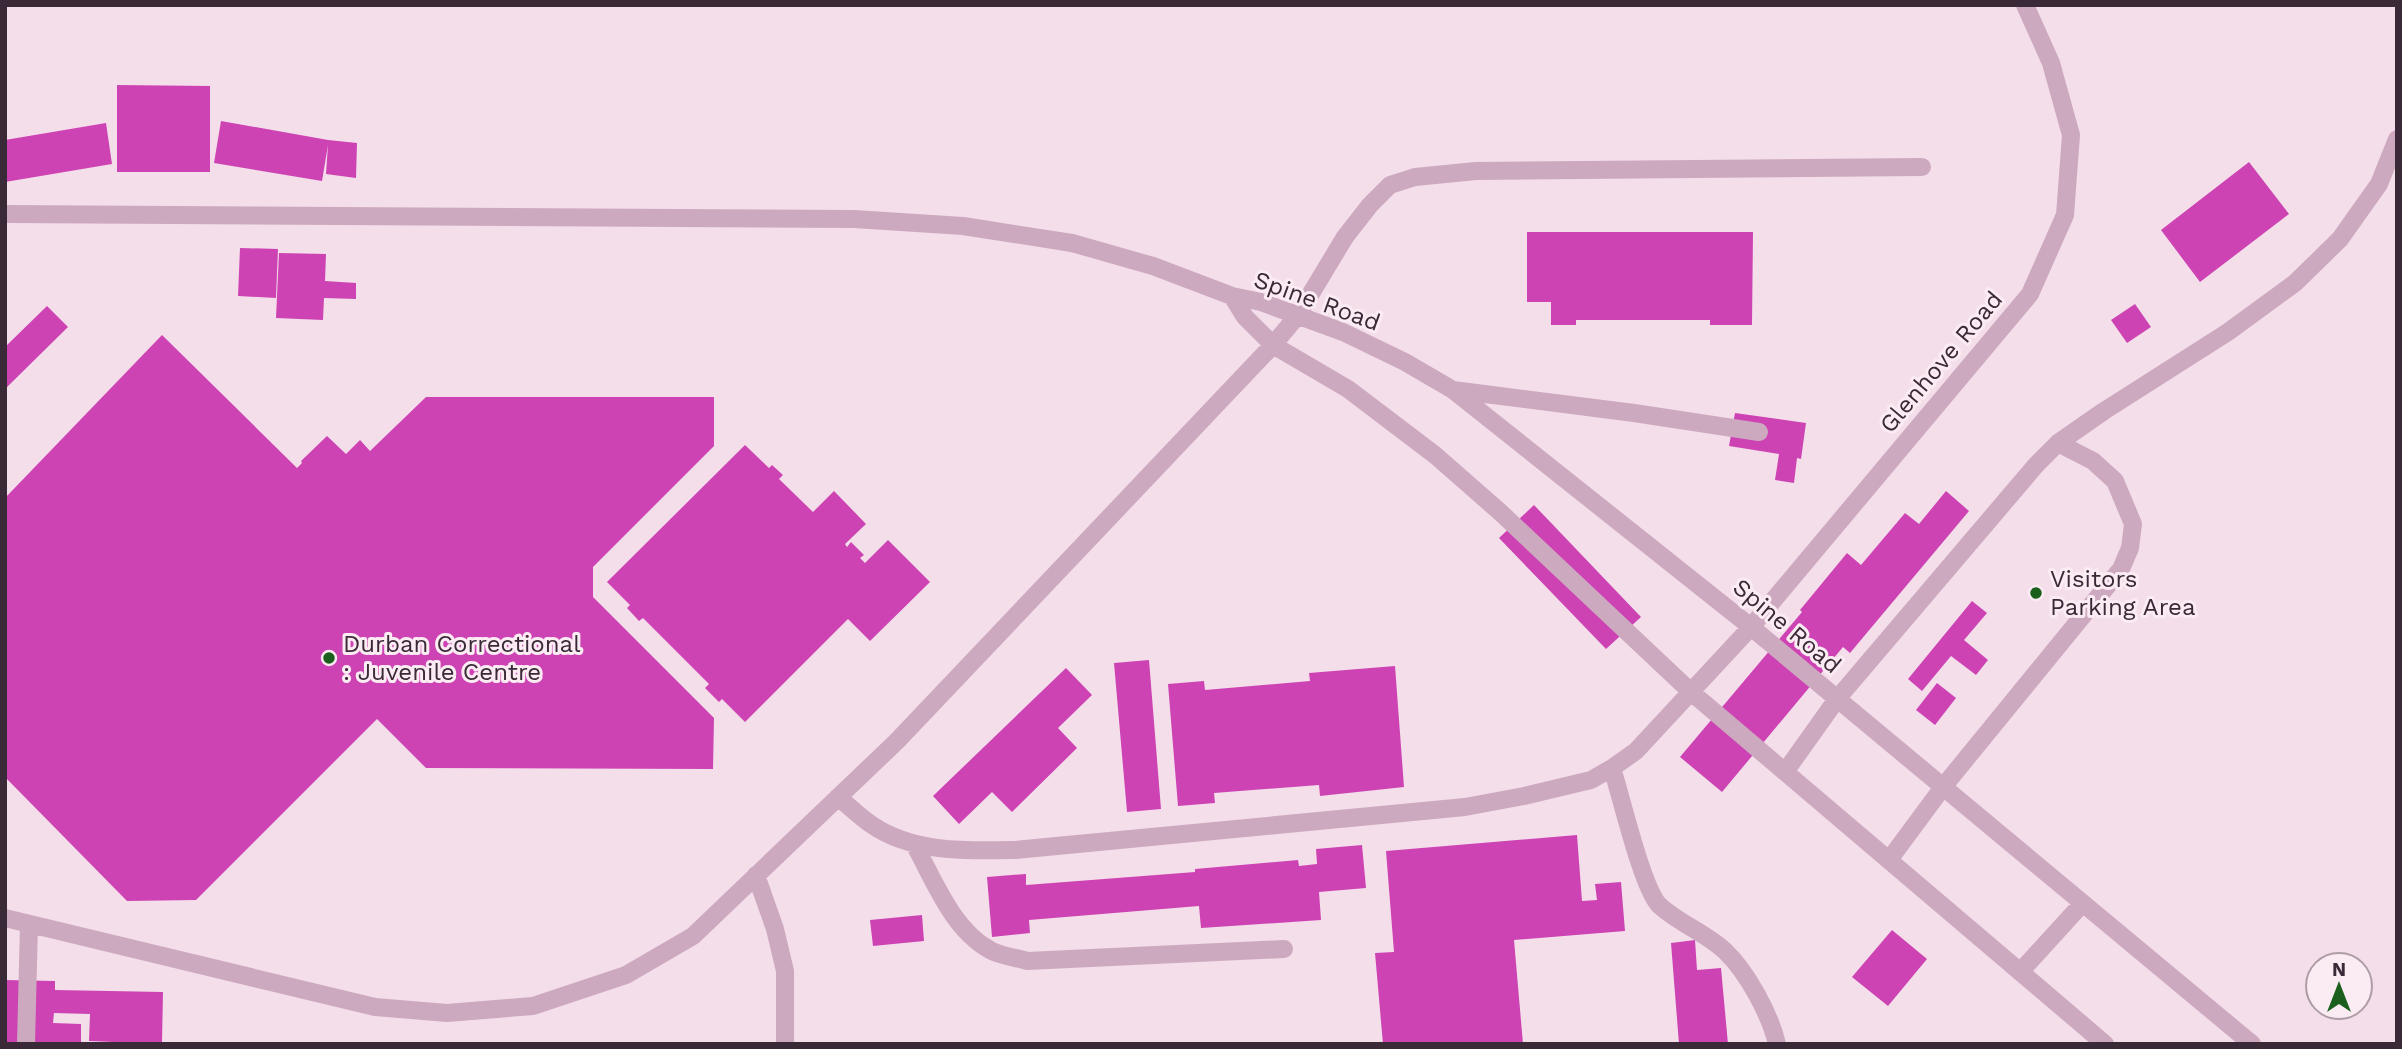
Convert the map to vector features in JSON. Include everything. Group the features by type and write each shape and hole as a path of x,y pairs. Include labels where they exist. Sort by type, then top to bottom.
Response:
{"street":[{"name":"Glenhove Road","path":"838,797 874,827 914,844 957,851 1015,850 1465,807 1591,780 1612,768 1636,751 1751,627 2030,294 2065,215 2071,135 2052,63 2025,5"},
{"path":"1785,772 1837,699 2036,465 2058,443 2228,332 2295,283 2340,239 2379,184 2397,139"},
{"path":"5,918 375,1007 447,1013 534,1006 626,975 693,936 897,741 1273,345 1298,315 1345,237 1390,185 1415,177 1476,171 1922,167"},
{"path":"5,214 854,219 963,226 1072,243 1153,266 1232,296"},
{"name":"Spine Road","path":"1232,296 1261,302 1343,332 1405,362 1454,390 1751,627 2252,1044"},
{"name":"Spine Road","path":"1232,296 1245,317 1273,345 1348,389 1435,455 1500,512 1691,692 2105,1044"},
{"path":"1454,390 1759,432"},
{"path":"1889,860 1943,787 2121,569 2130,548 2133,524 2115,481 2093,461 2058,443"},
{"path":"1612,768 1648,886 1659,904 1725,952 1756,992 1777,1044"},
{"path":"914,844 943,898 969,936 992,952 1027,961 1284,949"},
{"path":"756,875 775,929 785,971 785,1044"},
{"path":"2021,972 2082,904"},
{"path":"26,1044 29,924"}],"building":[{"path":"117,85 210,86 210,172 117,172"},
{"path":"221,121 357,143 356,178 326,174 328,145 322,181 214,163"},
{"path":"106,123 112,164 5,182 5,140"},
{"path":"2249,162 2289,214 2200,282 2161,230"},
{"path":"1527,232 1753,232 1752,325 1710,325 1710,320 1576,320 1576,325 1551,325 1551,302 1527,302"},
{"path":"240,248 278,249 276,298 238,296"},
{"path":"279,253 326,254 325,281 356,283 356,299 324,298 323,320 276,318"},
{"path":"2135,304 2151,327 2127,343 2111,320"},
{"path":"47,306 68,327 5,389 5,347"},
{"name":"Durban Correctional : Juvenile Centre","path":"162,335 297,468 327,436 346,454 360,440 370,451 426,397 714,397 714,446 593,567 593,597 714,718 713,769 426,768 377,719 196,900 127,901 5,777 5,498"},
{"path":"1735,413 1806,423 1801,459 1797,458 1794,483 1775,480 1779,454 1729,446"},
{"path":"745,445 769,468 772,465 783,475 779,479 813,512 834,491 866,524 845,544 847,547 851,542 864,555 860,558 865,563 888,540 930,582 870,641 848,619 745,722 722,699 719,702 705,688 709,684 643,618 639,621 627,608 630,605 607,582"},
{"path":"1946,491 1969,511 1850,653 1843,647 1722,792 1680,757 1802,612 1800,610 1847,553 1861,565 1905,513 1919,524"},
{"path":"1534,505 1641,617 1606,649 1499,538"},
{"path":"1972,601 1987,613 1964,640 1988,660 1976,675 1951,656 1922,691 1908,679"},
{"path":"1149,660 1161,809 1127,812 1114,663"},
{"path":"1395,666 1404,787 1320,796 1319,785 1214,793 1215,803 1178,806 1168,684 1204,681 1205,690 1310,681 1309,673"},
{"path":"1066,668 1092,695 1058,728 1077,748 1012,812 992,792 959,824 933,796"},
{"path":"1937,683 1956,698 1935,725 1916,710"},
{"path":"1577,835 1582,901 1597,900 1595,884 1621,882 1625,931 1514,940 1523,1044 1383,1044 1375,953 1394,952 1386,851"},
{"path":"1362,845 1366,888 1319,892 1321,920 1201,928 1199,906 1029,920 1030,933 992,937 987,877 1026,874 1026,885 1195,872 1195,869 1298,860 1299,866 1317,864 1316,849"},
{"path":"922,915 924,941 873,946 870,920"},
{"path":"1892,930 1927,959 1888,1006 1852,977"},
{"path":"1695,940 1697,970 1721,968 1728,1044 1679,1044 1671,943"},
{"path":"5,980 55,981 55,990 163,992 162,1044 89,1041 90,1014 54,1013 53,1023 81,1024 81,1043 5,1044"}],"place":[{"name":"Visitors Parking Area","path":"2036,593"},
{"name":"Durban Correctional : Juvenile Centre","path":"329,658"}]}
